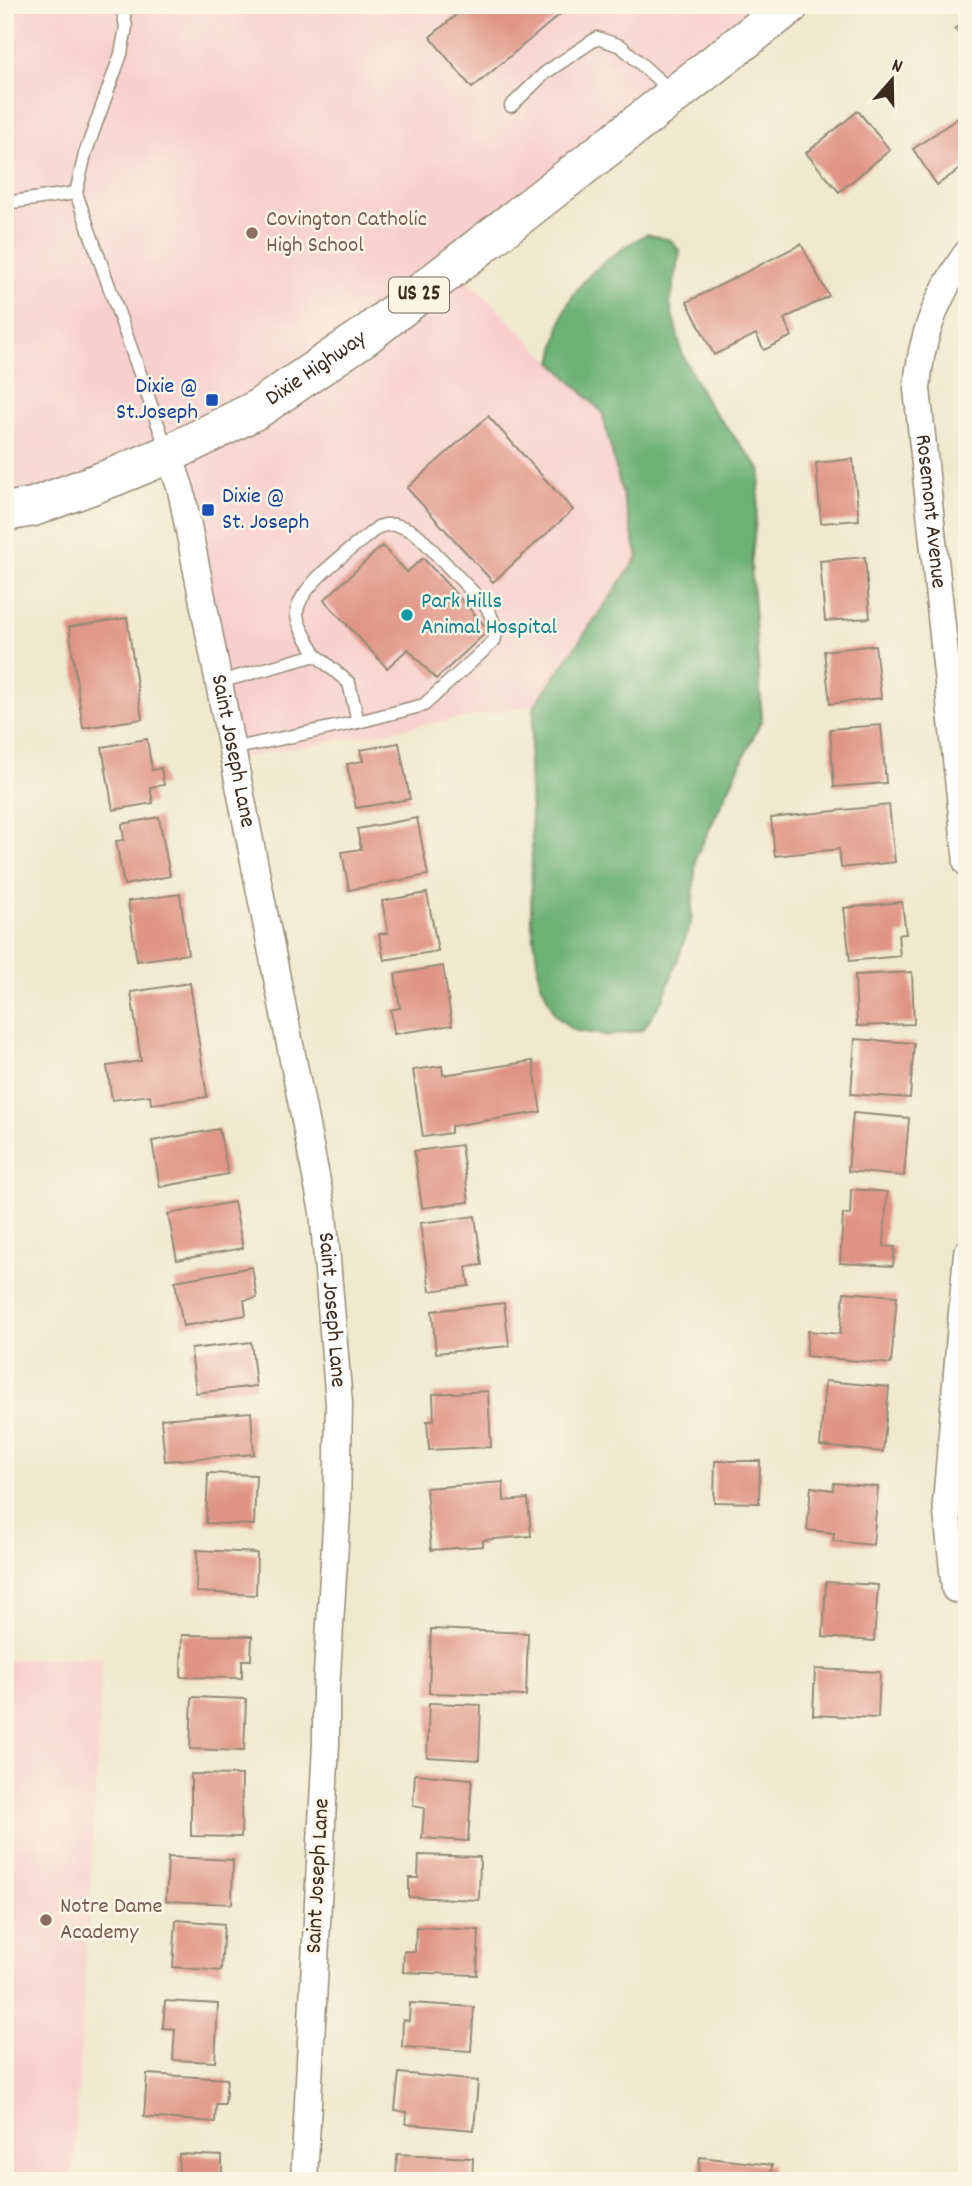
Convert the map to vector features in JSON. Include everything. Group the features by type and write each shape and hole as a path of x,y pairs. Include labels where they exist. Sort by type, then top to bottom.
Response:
{"main road":[{"name":"Dixie Highway","path":"5,512 33,507 116,476 169,454 256,410 365,336 790,5"}],"street":[{"name":"Rosemont Avenue","path":"967,253 953,272 923,338 917,389 967,863"},
{"name":"Saint Joseph Lane","path":"169,454 181,490 323,1212 339,1404 338,1511 326,1690 326,1743 304,2181"},
{"path":"961,1588 946,1503 967,1253"}],"lane":[{"path":"122,5 126,27 121,54 85,154 76,193 169,454"},
{"path":"511,106 545,73 597,38 621,46 676,96"},
{"path":"5,203 76,193"},
{"path":"232,749 358,722 424,705 494,641 497,629 486,607 418,535 392,523 378,527 307,588 299,601 297,615 300,624 316,655 349,683 358,722"},
{"path":"219,682 316,655"}],"shaded area":[{"path":"5,5 790,5 455,267 602,412 638,557 535,705 234,759 169,454 5,512"},
{"name":"Notre Dame Academy","path":"103,1657 73,2181 5,2181 5,1660"}],"green space":[{"path":"646,234 670,240 680,251 670,304 682,354 707,403 761,470 751,566 762,719 696,857 691,923 663,999 643,1030 608,1036 573,1030 555,1015 540,981 531,917 529,764 535,705 638,557 602,412 552,362 558,332 565,310 583,282 613,256"}],"building":[{"path":"468,5 559,5 564,11 472,88 430,37"},
{"path":"967,20 967,44 955,29"},
{"path":"858,111 890,150 839,192 806,153"},
{"path":"967,112 967,164 937,185 913,149"},
{"path":"801,244 829,296 784,319 792,336 764,350 756,334 714,355 687,302"},
{"path":"488,416 573,510 493,582 407,488"},
{"path":"853,459 859,520 821,523 816,463"},
{"name":"Park Hills Animal Hospital","path":"382,546 407,572 423,558 489,630 436,679 408,649 387,668 324,600"},
{"path":"865,557 870,618 825,621 820,561"},
{"path":"127,618 142,719 83,728 69,627"},
{"path":"875,645 881,698 830,704 824,651"},
{"path":"881,725 886,783 834,787 830,729"},
{"path":"147,739 152,770 161,768 164,785 150,787 153,803 113,810 102,747"},
{"path":"399,743 410,799 356,808 347,764 363,761 360,750"},
{"path":"889,805 895,862 841,868 839,849 775,856 771,818"},
{"path":"159,817 170,876 124,885 116,841 124,840 122,824"},
{"path":"417,818 428,875 349,890 342,852 361,849 357,829"},
{"path":"427,893 438,951 384,960 379,934 388,933 382,901"},
{"path":"180,894 188,954 137,961 128,901"},
{"path":"902,902 906,934 898,935 900,956 850,961 844,908"},
{"path":"443,966 452,1025 394,1034 391,1010 400,1008 395,974"},
{"path":"912,972 914,1024 857,1026 855,975"},
{"path":"190,983 207,1097 151,1104 150,1095 112,1100 107,1066 141,1061 131,992"},
{"path":"855,1039 914,1043 910,1098 851,1094"},
{"path":"533,1061 541,1112 451,1126 451,1133 423,1137 413,1070 442,1066 443,1075"},
{"path":"853,1113 909,1118 904,1176 848,1171"},
{"path":"219,1129 228,1174 160,1187 152,1141"},
{"path":"461,1145 469,1202 422,1208 414,1151"},
{"path":"851,1189 887,1192 884,1246 895,1247 893,1266 840,1263 843,1214 850,1215"},
{"path":"234,1202 243,1248 177,1260 168,1214"},
{"path":"475,1216 482,1265 466,1267 469,1286 430,1291 420,1223"},
{"path":"252,1267 257,1298 244,1300 246,1315 183,1326 175,1281"},
{"path":"844,1292 897,1296 891,1364 806,1356 808,1331 840,1334"},
{"path":"504,1303 509,1346 436,1353 432,1311"},
{"path":"251,1342 256,1386 196,1393 191,1349"},
{"path":"825,1381 889,1387 883,1452 820,1446"},
{"path":"488,1391 491,1447 429,1450 427,1421 434,1421 433,1394"},
{"path":"251,1412 254,1454 165,1461 161,1419"},
{"path":"715,1461 760,1461 759,1503 714,1502"},
{"path":"208,1473 256,1475 254,1525 206,1523"},
{"path":"503,1482 504,1501 528,1499 531,1536 483,1540 483,1546 431,1550 426,1488"},
{"path":"834,1483 878,1487 873,1545 833,1541 834,1533 807,1530 811,1487 833,1490"},
{"path":"197,1550 257,1553 256,1595 196,1592"},
{"path":"826,1582 878,1585 874,1641 823,1637"},
{"path":"431,1629 528,1633 526,1696 429,1693"},
{"path":"182,1635 252,1636 251,1660 242,1660 242,1678 181,1677"},
{"path":"815,1669 880,1672 878,1718 813,1715"},
{"path":"192,1697 246,1699 244,1751 190,1749"},
{"path":"429,1703 481,1705 479,1760 427,1757"},
{"path":"191,1774 242,1775 241,1837 191,1836"},
{"path":"415,1774 472,1779 468,1841 422,1838 424,1808 413,1806"},
{"path":"419,1855 480,1857 479,1900 409,1897 409,1878 418,1878"},
{"path":"168,1857 233,1860 232,1904 166,1901"},
{"path":"176,1920 224,1924 221,1971 173,1967"},
{"path":"416,1927 479,1930 477,1975 403,1972 404,1951 415,1952"},
{"path":"165,2001 218,2004 215,2062 173,2060 175,2029 163,2028"},
{"path":"410,2003 474,2007 471,2051 402,2047 403,2020 409,2021"},
{"path":"399,2073 478,2081 474,2130 406,2124 407,2112 395,2110"},
{"path":"147,2074 227,2079 225,2104 216,2104 215,2122 144,2117"},
{"path":"179,2154 222,2156 222,2181 178,2181"},
{"path":"397,2154 473,2158 472,2181 396,2181"},
{"path":"700,2157 772,2165 770,2181 698,2181"}],"place":[{"name":"Covington Catholic High School","path":"252,233"},
{"name":"Dixie @ St.Joseph","path":"212,400"},
{"name":"Dixie @ St. Joseph","path":"208,510"},
{"name":"Park Hills Animal Hospital","path":"407,615"},
{"name":"Notre Dame Academy","path":"46,1920"}]}
